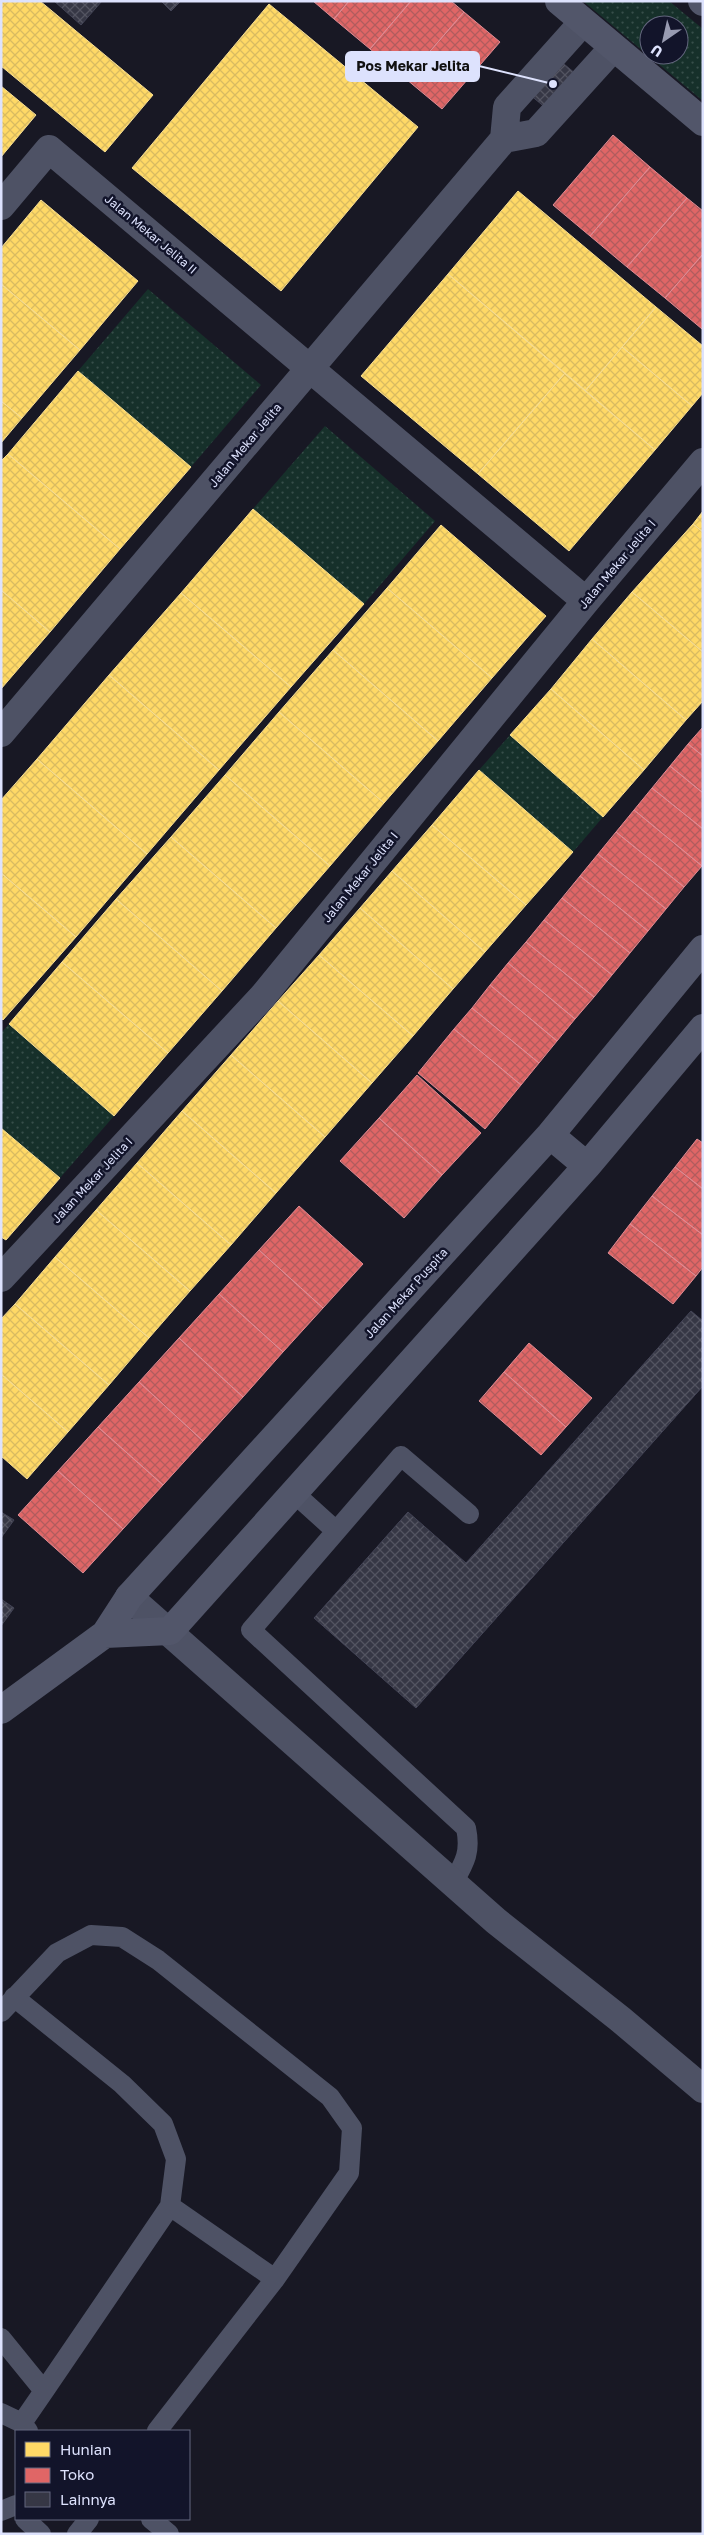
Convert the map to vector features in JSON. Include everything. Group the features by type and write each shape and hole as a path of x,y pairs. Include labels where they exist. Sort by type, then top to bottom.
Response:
{"street":[{"path":"559,1 703,122"},
{"path":"497,148 507,107 583,22"},
{"path":"497,148 536,133 613,48"},
{"name":"Jalan Mekar Jelita","path":"1,732 497,148"},
{"name":"Jalan Mekar Jelita II","path":"1,206 49,149 311,368"},
{"path":"311,368 586,601"},
{"name":"Jalan Mekar Jelita I","path":"1,1278 263,996 586,601 703,462"},
{"name":"Jalan Mekar Puspita","path":"1,1710 104,1634 129,1597 550,1135 703,949"},
{"path":"104,1634 170,1631 587,1166 703,1028"},
{"path":"550,1135 587,1166"},
{"path":"129,1597 170,1631 453,1883 703,2089"}],"lane":[{"path":"453,1883 463,1865 470,1846 466,1828 251,1630 401,1456 469,1514"},
{"path":"294,1493 336,1531"},
{"path":"1,2413 25,2427 44,2390 170,2206 176,2159 163,2124 122,2084 8,2005 57,1953 91,1935 122,1937 158,1960 330,2097 352,2128 349,2173 275,2279 158,2430"},
{"path":"170,2206 275,2279"},
{"path":"1,2338 44,2390"},
{"path":"25,2520 41,2534"},
{"path":"76,2534 88,2520"},
{"path":"152,2520 169,2534"}],"green space":[{"path":"583,1 669,1 686,15 639,15 639,48"},
{"path":"689,17 703,29 703,101 660,65 689,65"},
{"path":"148,289 261,385 191,467 78,371"},
{"path":"325,426 435,521 364,604 253,509"},
{"path":"510,735 603,817 573,852 479,770"},
{"path":"9,1024 114,1116 60,1178 1,1128 1,1033"}],"building: Hunian":[{"path":"1,1 40,1 153,95 105,152 1,66"},
{"path":"269,4 418,127 281,291 132,168"},
{"path":"1,86 36,115 1,157"},
{"path":"518,191 656,307 585,391 448,274"},
{"path":"41,200 138,281 80,350 1,284 1,248"},
{"path":"448,274 565,373 478,474 361,376"},
{"path":"1,284 80,350 22,418 1,401"},
{"path":"656,307 703,346 703,393 692,406 622,347"},
{"path":"622,347 692,406 655,450 585,391"},
{"path":"78,371 191,467 120,549 8,454"},
{"path":"565,373 655,450 569,551 478,474"},
{"path":"1,401 22,418 1,443"},
{"path":"8,454 120,549 50,632 1,590 1,461"},
{"path":"253,509 364,604 291,687 181,593"},
{"path":"703,511 703,532 693,524"},
{"path":"693,524 703,532 703,652 632,592"},
{"path":"441,525 546,616 492,678 387,588"},
{"path":"387,588 492,678 438,741 333,650"},
{"path":"1,590 50,632 1,689"},
{"path":"632,592 703,652 703,701 686,720 592,639"},
{"path":"181,593 291,687 219,770 109,675"},
{"path":"592,639 686,720 644,770 551,689"},
{"path":"333,650 438,741 384,803 279,712"},
{"path":"109,675 219,770 147,854 37,759"},
{"path":"551,689 644,770 603,817 510,735"},
{"path":"279,712 384,803 330,866 225,775"},
{"path":"37,759 147,854 76,937 1,873 1,800"},
{"path":"479,770 573,852 526,905 432,825"},
{"path":"225,775 330,866 276,928 171,837"},
{"path":"432,825 526,905 485,952 392,871"},
{"path":"171,837 276,928 222,991 116,899"},
{"path":"392,871 485,952 453,989 360,908"},
{"path":"1,873 76,937 3,1020 1,1018"},
{"path":"116,899 222,991 168,1053 62,962"},
{"path":"360,908 453,989 413,1036 319,955"},
{"path":"319,955 413,1036 372,1083 278,1001"},
{"path":"62,962 168,1053 114,1116 9,1024"},
{"path":"278,1001 372,1083 325,1137 231,1055"},
{"path":"231,1055 325,1137 276,1193 182,1111"},
{"path":"182,1111 276,1193 231,1245 137,1163"},
{"path":"1,1128 60,1178 6,1240 1,1237"},
{"path":"137,1163 231,1245 190,1291 96,1210"},
{"path":"96,1210 190,1291 149,1338 55,1257"},
{"path":"55,1257 149,1338 109,1385 15,1304"},
{"path":"15,1304 109,1385 68,1432 1,1374 1,1319"},
{"path":"1,1374 68,1432 27,1479 1,1456"}],"building: Toko":[{"path":"313,1 349,1 334,19"},
{"path":"349,1 411,1 370,49 334,19"},
{"path":"411,1 451,1 464,12 406,79 370,49"},
{"path":"464,12 500,42 442,109 406,79"},
{"path":"613,135 650,167 590,236 553,205"},
{"path":"650,167 687,198 627,267 590,236"},
{"path":"687,198 703,211 703,254 665,298 627,267"},
{"path":"703,254 703,328 702,329 665,298"},
{"path":"703,727 703,756 688,744"},
{"path":"688,744 703,756 703,793 670,766"},
{"path":"670,766 703,793 703,829 652,788"},
{"path":"652,788 703,829 702,866 634,810"},
{"path":"634,810 702,866 684,887 616,832"},
{"path":"616,832 684,887 666,909 598,854"},
{"path":"598,854 666,909 648,931 580,876"},
{"path":"580,876 648,931 630,953 562,898"},
{"path":"562,898 630,953 612,975 544,920"},
{"path":"544,920 612,975 594,997 526,942"},
{"path":"526,942 594,997 575,1019 508,963"},
{"path":"508,963 575,1019 557,1041 490,985"},
{"path":"490,985 557,1041 539,1063 472,1008"},
{"path":"472,1008 539,1063 521,1085 454,1029"},
{"path":"454,1029 521,1085 485,1129 418,1073"},
{"path":"417,1075 481,1133 442,1175 379,1118"},
{"path":"379,1118 442,1175 404,1218 340,1161"},
{"path":"697,1139 703,1143 703,1189 675,1167"},
{"path":"675,1167 703,1189 703,1235 652,1196"},
{"path":"652,1196 703,1235 703,1267 696,1276 630,1224"},
{"path":"299,1206 363,1264 323,1308 259,1250"},
{"path":"630,1224 696,1276 673,1304 608,1253"},
{"path":"259,1250 323,1308 283,1352 219,1294"},
{"path":"219,1294 283,1352 243,1397 179,1338"},
{"path":"179,1338 243,1397 203,1441 139,1382"},
{"path":"529,1343 592,1398 566,1427 504,1372"},
{"path":"504,1372 566,1427 541,1455 479,1401"},
{"path":"139,1382 203,1441 163,1485 98,1427"},
{"path":"98,1427 163,1485 123,1529 58,1471"},
{"path":"58,1471 123,1529 83,1573 18,1515"}],"building: Lainnya":[{"path":"54,1 102,1 81,25"},
{"path":"161,1 181,1 171,11"},
{"path":"558,59 576,74 547,109 529,94"},
{"path":"691,1311 703,1321 703,1386 416,1708 314,1618 408,1512 466,1563"},
{"path":"1,1512 14,1520 1,1538"},
{"path":"1,1599 14,1608 1,1626"}],"place":[{"name":"Pos Mekar Jelita","path":"553,84"}]}
